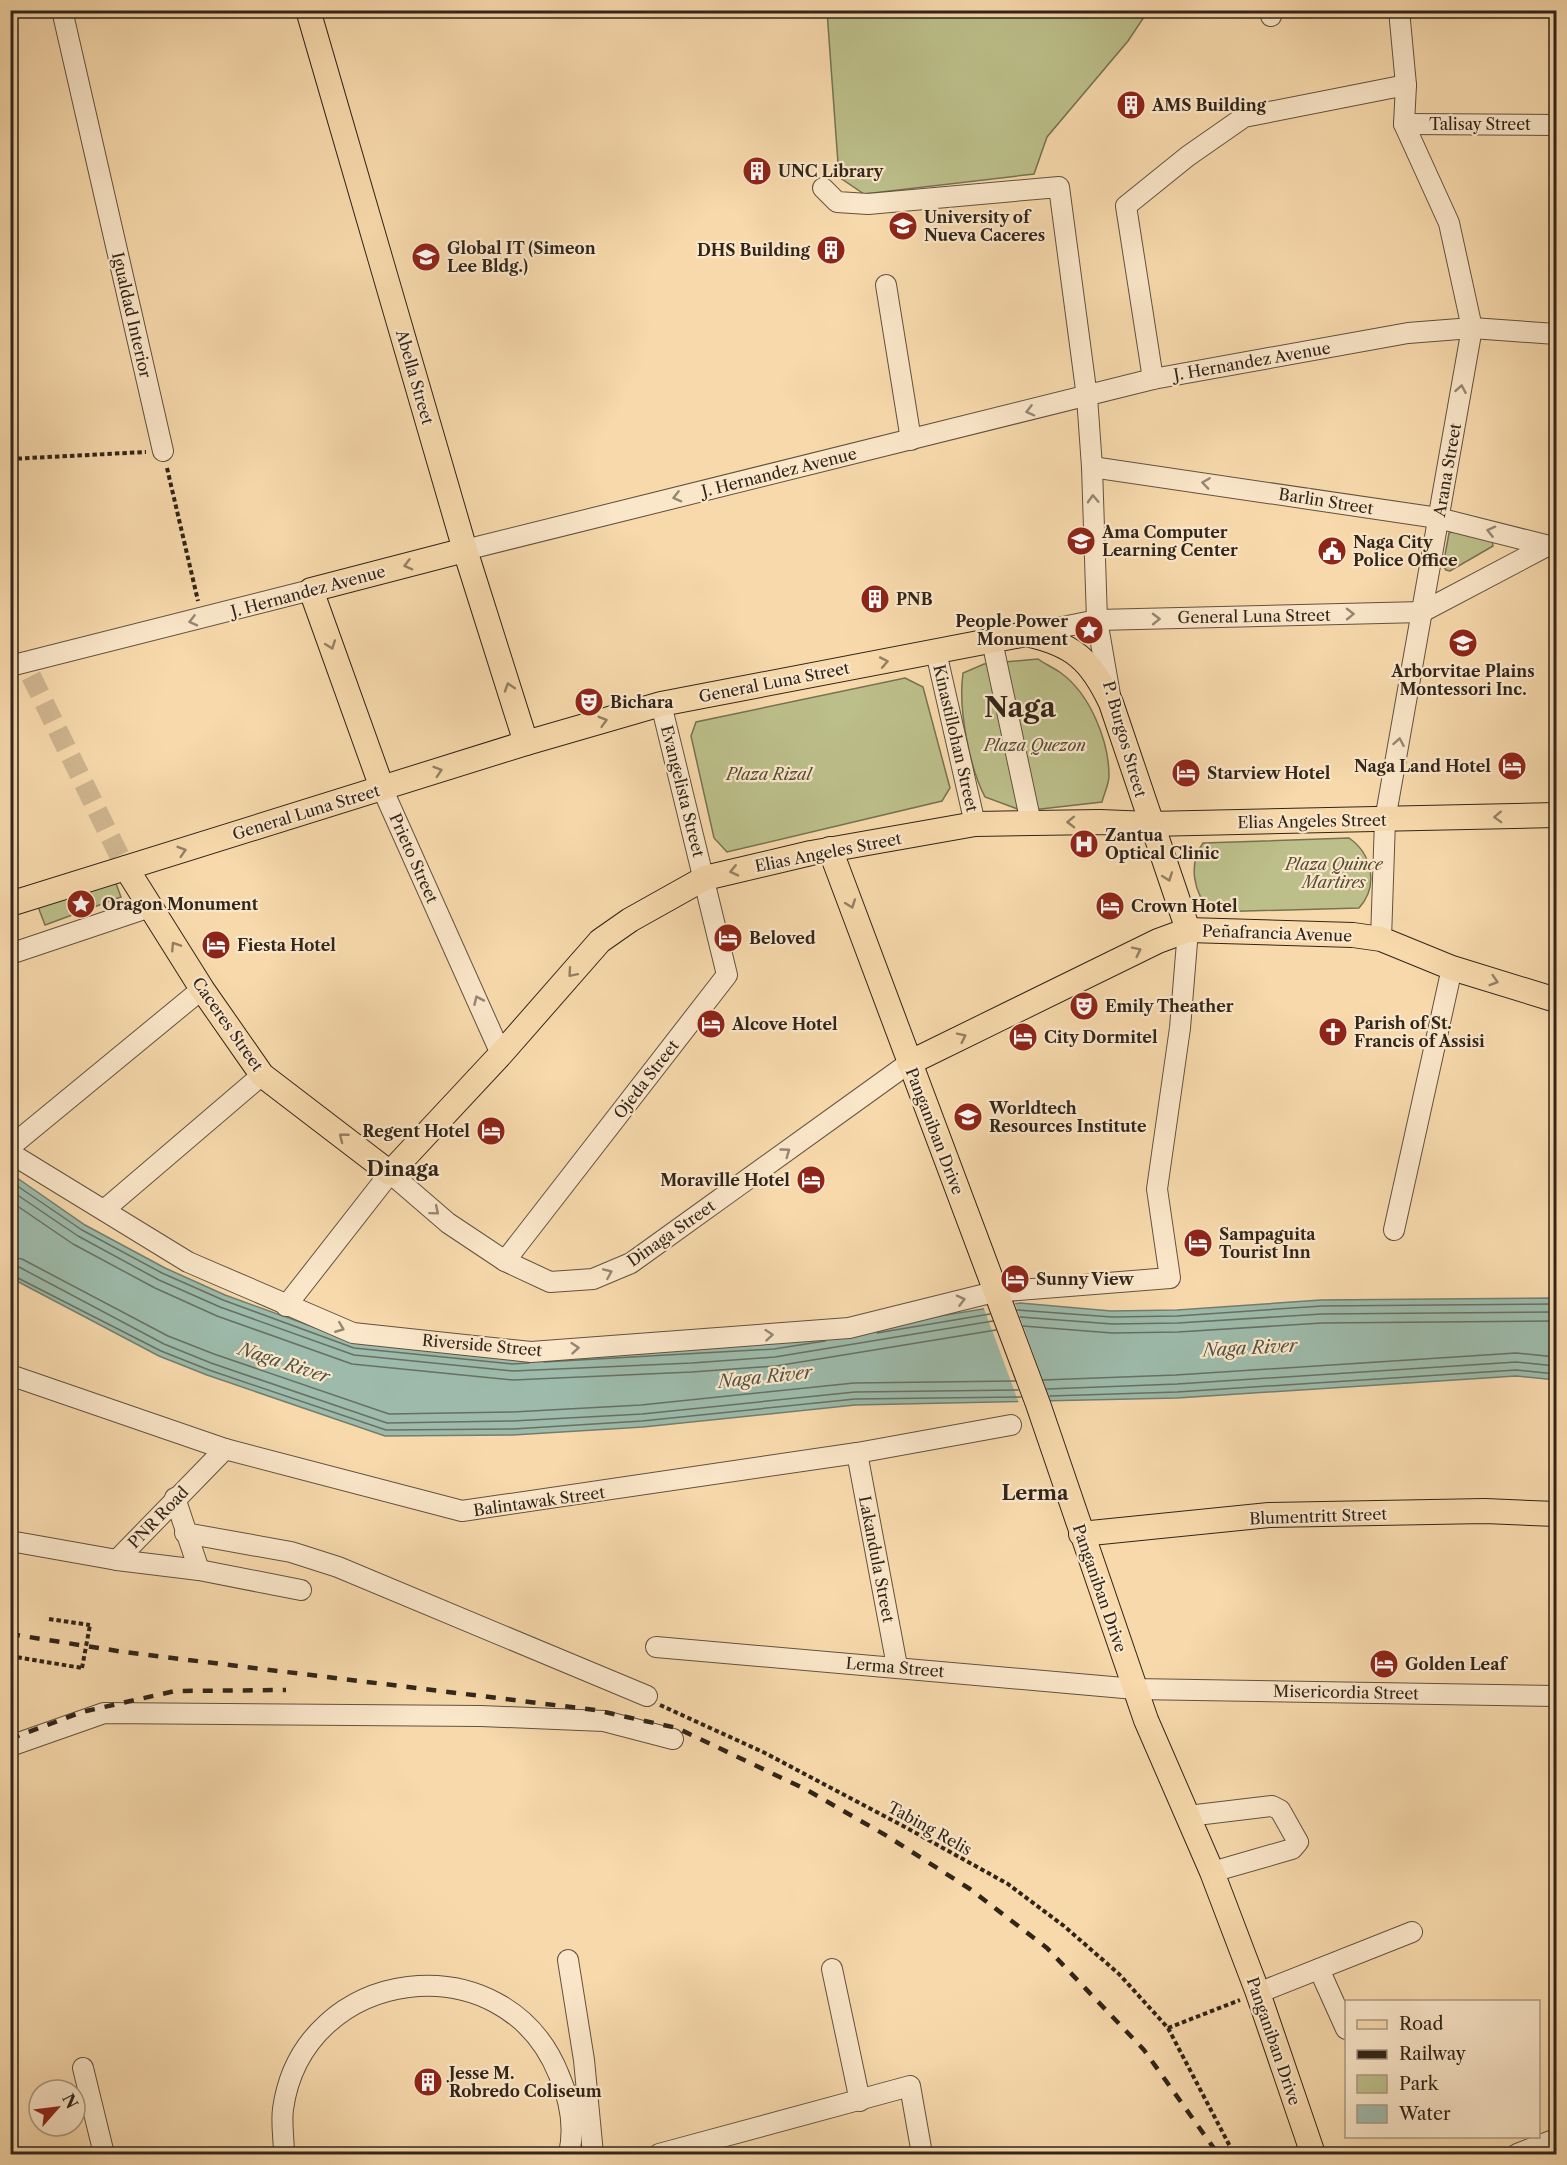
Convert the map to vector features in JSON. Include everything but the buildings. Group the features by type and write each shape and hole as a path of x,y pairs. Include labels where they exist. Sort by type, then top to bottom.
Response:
{"main road":[{"name":"Abella Street","path":"308,10 465,550 526,743"},
{"name":"J. Hernandez Avenue","path":"311,590 465,550"},
{"name":"Prieto Street","path":"311,590 382,788"},
{"name":"General Luna Street","path":"10,904 123,863 661,704 1026,634"},
{"path":"1026,634 1049,639 1082,657 1100,680 1111,703"},
{"name":"P. Burgos Street","path":"1111,703 1150,824 1188,930"},
{"name":"Elias Angeles Street","path":"390,1173 501,1054 600,941 630,920 705,878 830,849 975,824 1150,824 1557,815"},
{"name":"Panganiban Drive","path":"830,849 1038,1404 1135,1689 1212,1872 1258,1993 1313,2154"},
{"name":"Caceres Street","path":"123,863 202,989 262,1075 390,1173"},
{"name":"Peñafrancia Avenue","path":"909,1063 1158,940 1188,930 1353,935 1381,939 1452,968 1557,1000"},
{"name":"Blumentritt Street","path":"1081,1534 1269,1515 1485,1511 1557,1514"}],"street":[{"name":"Igualdad Interior","path":"62,10 163,451"},
{"name":"Arana Street","path":"1381,939 1385,820 1472,328 1449,223 1404,124 1406,85 1399,10"},
{"path":"1153,379 1126,206 1188,156 1244,117 1406,85"},
{"name":"Talisay Street","path":"1404,124 1557,125"},
{"name":"P. Burgos Street","path":"823,188 837,202 868,204 1059,188 1087,397 1092,467 1097,620 1111,703"},
{"path":"886,285 911,440"},
{"name":"J. Hernandez Avenue","path":"465,550 1153,379 1408,333 1472,328 1557,334"},
{"name":"Barlin Street","path":"1092,467 1438,518 1552,547"},
{"name":"General Luna Street","path":"1026,634 1097,620 1422,612 1552,547"},
{"name":"J. Hernandez Avenue","path":"22,668 311,590"},
{"path":"992,640 1031,823"},
{"name":"Kinastillohan Street","path":"936,652 975,824"},
{"name":"Evangelista Street","path":"661,704 705,878"},
{"name":"Prieto Street","path":"382,788 501,1054"},
{"name":"Ojeda Street","path":"505,1261 727,975 705,878"},
{"path":"10,954 150,907"},
{"name":"Riverside Street","path":"10,1153 188,1262 353,1333 531,1352 849,1328 996,1295 1170,1278 1157,1189 1180,1028 1188,930"},
{"path":"1394,1230 1452,968"},
{"path":"10,1147 202,989"},
{"name":"Dinaga Street","path":"390,1173 448,1223 505,1261 550,1282 594,1279 631,1263 909,1063"},
{"path":"104,1210 262,1075"},
{"name":"Elias Angeles Street","path":"286,1306 390,1173"},
{"name":"Balintawak Street","path":"10,1375 225,1449 462,1511 857,1453 1011,1425"},
{"name":"PNR Road","path":"10,1542 117,1560 225,1449"},
{"name":"Lakandula Street","path":"857,1453 897,1666"},
{"path":"175,1498 199,1570"},
{"path":"185,1533 291,1552 338,1567 556,1656 647,1696"},
{"path":"117,1560 199,1570 301,1590"},
{"name":"Lerma Street","path":"656,1647 897,1666 1135,1689"},
{"name":"Misericordia Street","path":"1135,1689 1557,1696"},
{"path":"10,1746 104,1713 481,1716 604,1721 673,1739"},
{"path":"1188,1816 1272,1806 1280,1810 1298,1842 1292,1849 1212,1872"},
{"path":"1258,1993 1412,1932"},
{"path":"568,1960 584,2060 593,2154"},
{"path":"832,1969 860,2101"},
{"path":"1319,1969 1345,2025"},
{"path":"284,2154 283,2109 297,2064 325,2025 364,1998 405,1985 448,1986 489,1998 525,2023 552,2057 568,2097 572,2140 569,2154"},
{"path":"83,2067 104,2154"},
{"path":"658,2154 910,2086 922,2154"},
{"path":"1517,2154 1557,2139"}],"path":[{"path":"10,459 163,451 202,619"},
{"path":"10,1656 82,1668 90,1625 49,1619"},
{"name":"Tabing Relis","path":"647,1696 666,1709 765,1752 1008,1884 1064,1926 1119,1974 1168,2028 1234,2154"},
{"path":"1168,2028 1258,1993"}],"green space":[{"path":"827,10 1148,11 1128,41 1047,137 1034,174 864,194 839,177"},
{"path":"1454,531 1492,540 1493,546 1450,571 1446,570 1443,566 1449,533"},
{"name":"Plaza Quezon","path":"1038,659 1071,682 1081,693 1096,719 1106,748 1108,762 1109,779 1102,802 1023,811 985,797 979,784 966,736 962,703 963,673 984,664"},
{"name":"Plaza Rizal","path":"905,678 923,687 950,788 942,801 727,852 714,838 691,736 696,722"},
{"name":"Plaza Quince Martires","path":"1349,838 1363,853 1370,871 1369,890 1359,908 1212,912 1200,897 1194,869 1198,851 1203,843"},
{"path":"114,878 121,897 45,925 37,904"}],"water":[{"name":"Naga River","path":"10,1173 85,1225 165,1268 225,1295 355,1342 774,1343 1020,1303 1111,1311 1177,1310 1321,1300 1556,1298 1556,1380 1516,1376 1177,1398 855,1405 643,1427 513,1435 385,1436 207,1375 159,1356 11,1278"}],"pier":[{"path":"1014,1301 1050,1400 1034,1406 1020,1406 983,1306"}],"tunnel":[{"path":"31,676 120,857"}],"railway":[{"path":"10,1634 124,1652 595,1710 677,1728 807,1790 887,1836 970,1889 1047,1948 1144,2050 1218,2154"},
{"path":"10,1739 82,1712 175,1691 286,1690"}],"place":[{"name":"AMS Building","path":"1131,105"},
{"name":"UNC Library","path":"757,171"},
{"name":"University of Nueva Caceres","path":"903,226"},
{"name":"DHS Building","path":"831,250"},
{"name":"Global IT (Simeon Lee Bldg.)","path":"426,257"},
{"name":"Ama Computer Learning Center","path":"1081,541"},
{"name":"Naga City Police Office","path":"1332,551"},
{"name":"PNB","path":"875,599"},
{"name":"People Power Monument","path":"1089,630"},
{"name":"Arborvitae Plains Montessori Inc.","path":"1463,643"},
{"name":"Bichara","path":"589,702"},
{"name":"Naga Land Hotel","path":"1512,766"},
{"name":"Starview Hotel","path":"1186,773"},
{"name":"Zantua Optical Clinic","path":"1084,844"},
{"name":"Oragon Monument","path":"81,904"},
{"name":"Crown Hotel","path":"1110,906"},
{"name":"Beloved","path":"728,938"},
{"name":"Fiesta Hotel","path":"216,945"},
{"name":"Emily Theather","path":"1084,1006"},
{"name":"Alcove Hotel","path":"711,1024"},
{"name":"Parish of St. Francis of Assisi","path":"1333,1032"},
{"name":"City Dormitel","path":"1023,1037"},
{"name":"Worldtech Resources Institute","path":"968,1117"},
{"name":"Regent Hotel","path":"491,1131"},
{"name":"Moraville Hotel","path":"811,1180"},
{"name":"Sampaguita Tourist Inn","path":"1198,1243"},
{"name":"Sunny View","path":"1015,1279"},
{"name":"Golden Leaf","path":"1384,1664"},
{"name":"Jesse M. Robredo Coliseum","path":"428,2082"}],"district":[{"name":"Naga","path":"1020,707"},
{"name":"Dinaga","path":"403,1169"},
{"name":"Lerma","path":"1035,1493"}]}
